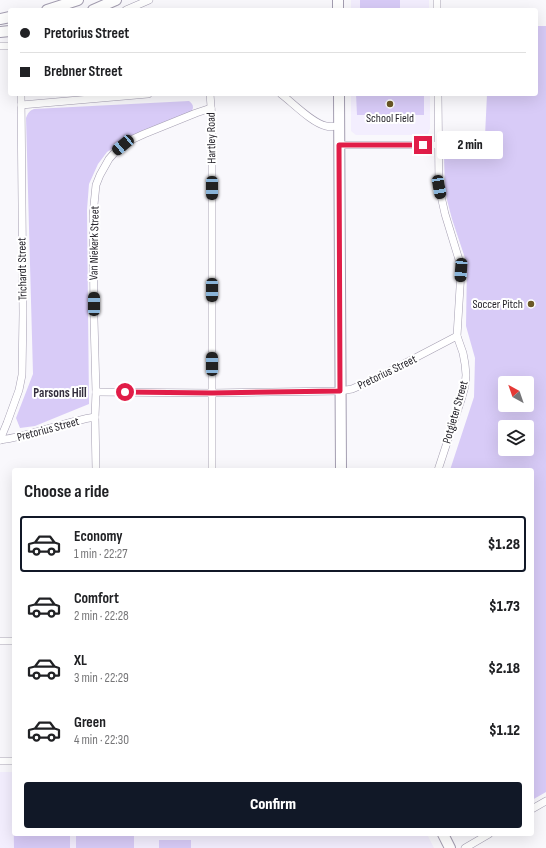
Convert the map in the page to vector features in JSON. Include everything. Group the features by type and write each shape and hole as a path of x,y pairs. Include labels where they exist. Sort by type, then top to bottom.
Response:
{"street":[{"path":"54,8 78,0"},
{"path":"98,8 116,0"},
{"path":"131,8 149,0"},
{"name":"Trichardt Street","path":"0,440 19,390 22,375 23,313 21,96"},
{"path":"21,105 125,96"},
{"name":"Hartley Road","path":"210,96 212,119 212,468"},
{"path":"283,96 316,122 325,126 339,126"},
{"path":"339,96 340,468"},
{"name":"Potgieter Street","path":"438,96 438,178 446,220 459,257 461,270 457,336 463,353 466,375 465,386 439,468"},
{"name":"Van Niekerk Street","path":"96,468 93,216 96,185 109,159 116,151 133,139 211,108"},
{"path":"339,145 438,145"},
{"name":"Pretorius Street","path":"96,392 212,393 340,391 352,389 373,380 457,336"},
{"name":"Pretorius Street","path":"0,440 16,438 76,420 95,417"},
{"path":"0,641 12,641"},
{"path":"0,761 12,760"},
{"path":"534,808 546,801"},
{"path":"443,836 450,848"},
{"path":"465,848 486,836"}],"shaded area":[{"path":"351,0 429,0 429,8 351,8"},
{"path":"360,0 400,0 400,8 360,8"},
{"path":"538,26 546,26 546,792 534,799 534,468 451,468 474,397 475,358 466,326 467,264 447,200 444,158 484,157 487,96 538,96"},
{"path":"351,96 430,96 430,128 428,134 356,135 351,131"},
{"name":"School Field","path":"356,96 424,96 424,115 357,115"},
{"path":"189,101 193,106 192,111 129,138 107,152 98,164 89,184 87,210 89,404 35,426 20,428 16,418 33,374 27,115 34,109"},
{"path":"0,772 12,772 12,836 428,836 434,848 0,848"},
{"path":"14,836 70,836 70,848 14,848"},
{"path":"76,836 134,836 134,848 76,848"},
{"path":"159,840 191,840 191,848 159,848"}],"place":[{"name":"School Field","path":"390,104"},
{"name":"Soccer Pitch","path":"531,304"}],"district":[{"name":"Parsons Hill","path":"60,392"}],"route":[{"path":"125,392 212,393 340,391 339,145 423,145"}]}
